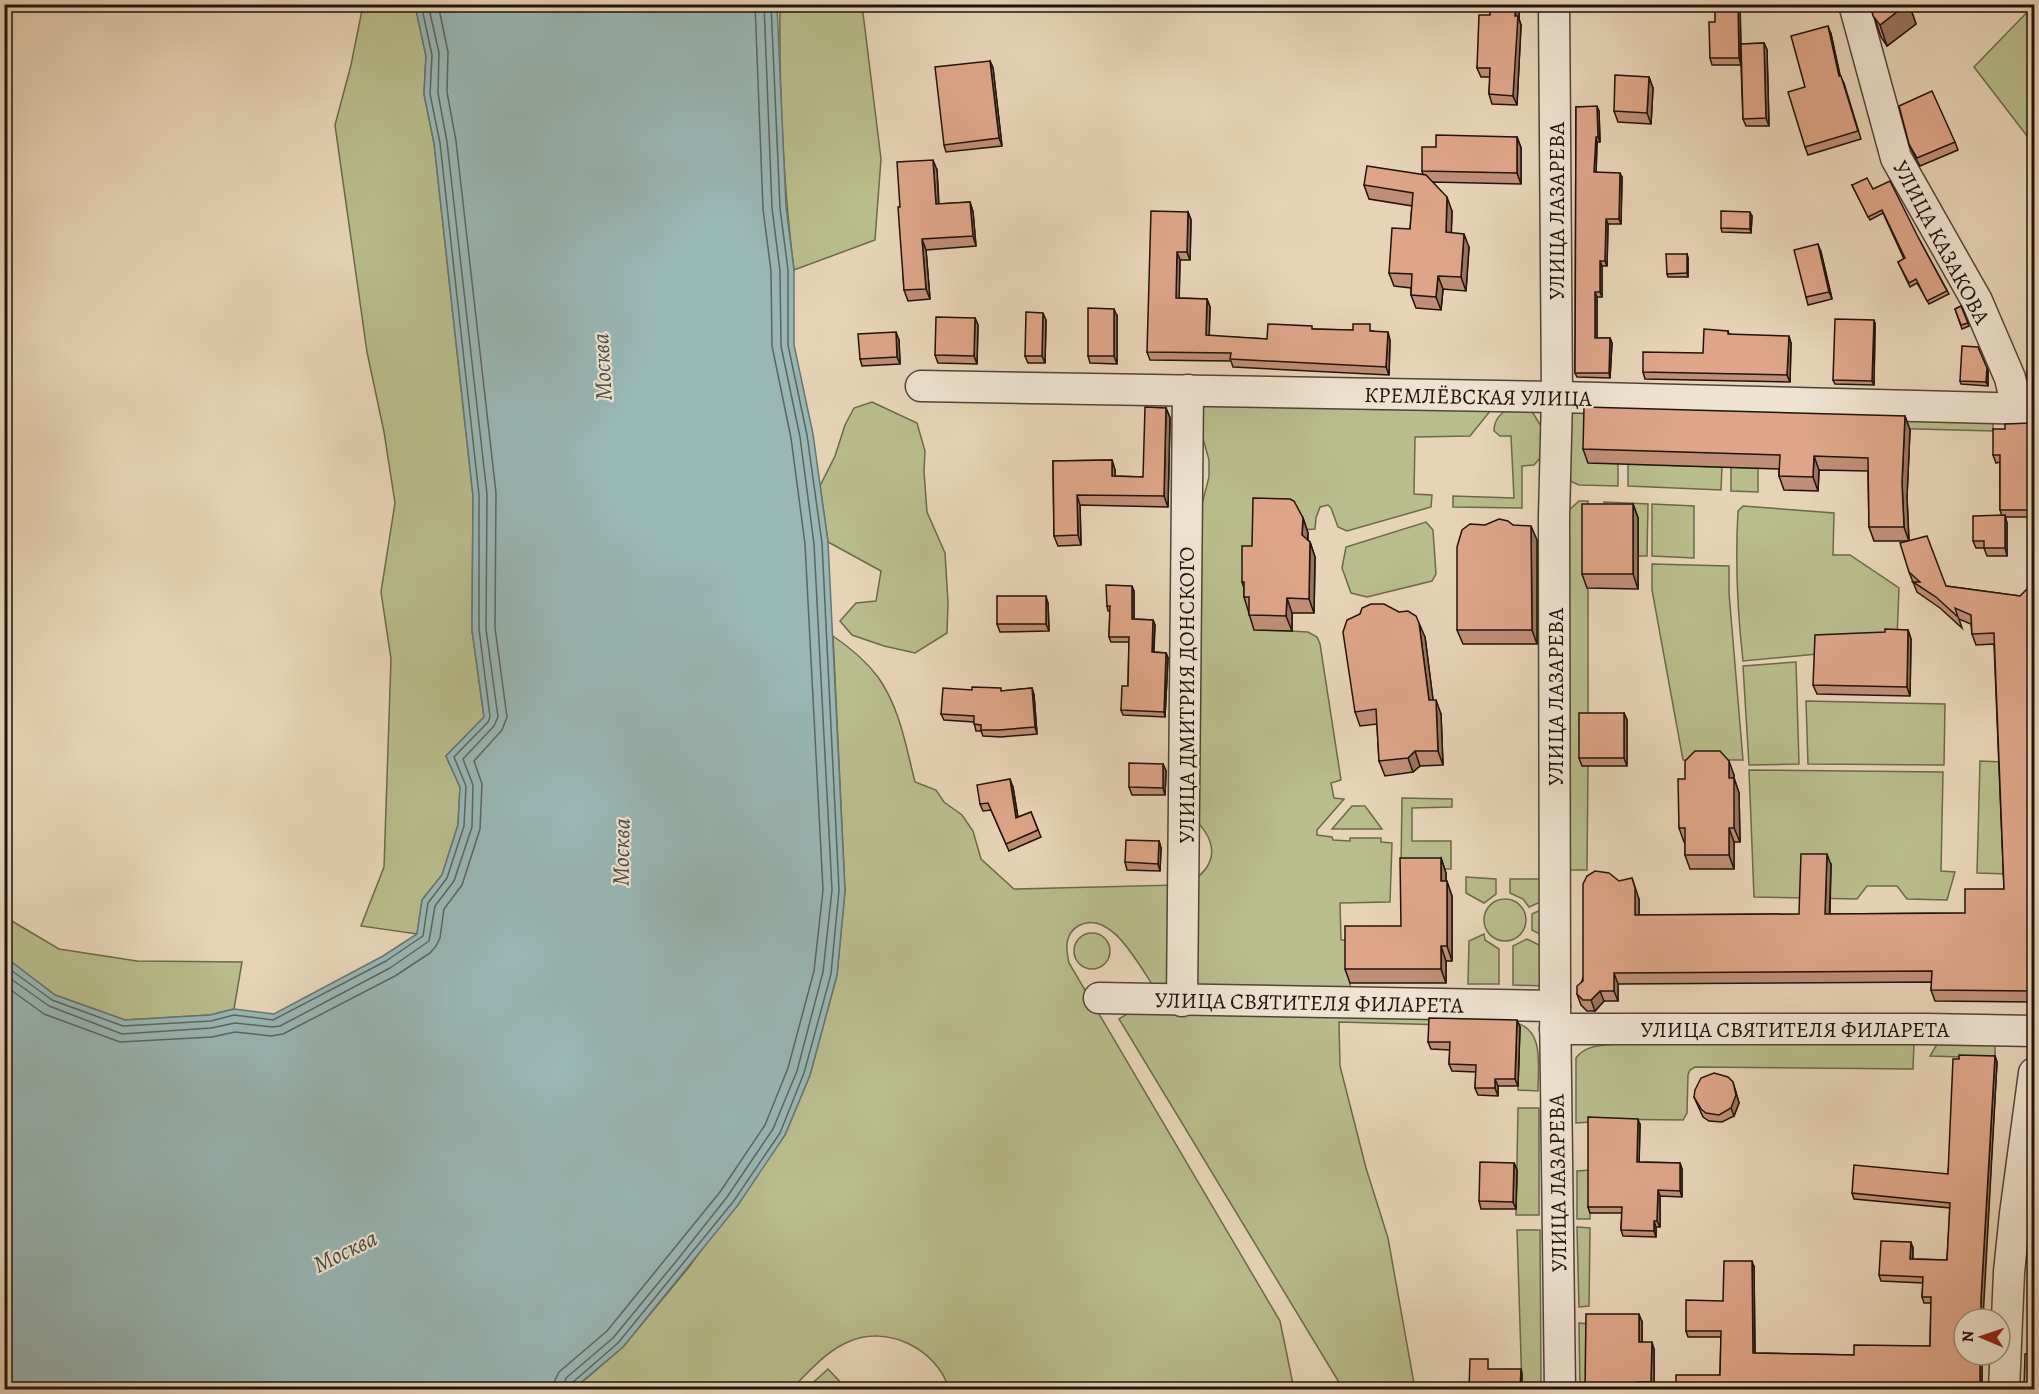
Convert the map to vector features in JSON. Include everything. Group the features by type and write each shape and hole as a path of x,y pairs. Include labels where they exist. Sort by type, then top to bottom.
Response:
{"street":[{"name":"УЛИЦА ЛАЗАРЕВА","path":"1554,4 1557,397 1554,504 1555,1018 1560,1389"},
{"name":"УЛИЦА КАЗАКОВА","path":"1854,4 1896,158 1977,301 2010,378 2026,408"},
{"name":"КРЕМЛЁВСКАЯ УЛИЦА","path":"921,386 2026,408"},
{"name":"УЛИЦА ДМИТРИЯ ДОНСКОГО","path":"1182,1000 1188,390"},
{"name":"УЛИЦА СВЯТИТЕЛЯ ФИЛАРЕТА","path":"1098,998 1555,1018 2034,1031"},
{"path":"2004,1389 2010,1260 2034,1073"}],"green space":[{"path":"363,5 415,5 426,56 424,94 434,143 473,496 472,630 484,717 446,756 460,787 458,825 442,875 422,900 417,934 361,926 384,867 391,659 381,592 395,503 384,432 367,352 335,125 351,65"},
{"path":"780,5 862,5 881,159 875,240 794,270 783,138"},
{"path":"2034,5 2034,145 1974,67"},
{"path":"1211,401 1491,410 1470,436 1415,437 1414,494 1432,495 1431,507 1347,531 1338,527 1328,505 1320,507 1315,529 1302,530 1254,629 1308,632 1317,637 1320,644 1341,780 1331,783 1334,798 1344,799 1317,830 1317,835 1332,837 1333,840 1350,841 1350,838 1381,838 1381,842 1392,843 1390,902 1340,903 1341,940 1350,940 1350,992 1195,989 1192,881 1207,867 1212,851 1206,834 1193,818 1201,508 1209,477 1209,460 1202,435 1203,408"},
{"path":"872,402 917,423 925,451 927,512 945,553 947,633 915,653 852,635 840,621 856,603 876,601 881,571 828,542 820,486 854,408"},
{"path":"1509,408 1531,410 1541,426 1541,457 1534,465 1522,466 1522,508 1453,507 1453,496 1514,498 1511,436 1500,436 1494,431 1498,418"},
{"path":"1574,411 1993,418 1993,431 1590,420 1618,464 1618,486 1579,485 1570,481 1570,413"},
{"path":"1628,464 1722,467 1721,490 1628,486"},
{"path":"1731,467 1758,468 1758,492 1731,491"},
{"path":"1579,501 1588,501 1588,720 1582,765 1588,766 1587,870 1569,870 1567,512"},
{"path":"1604,502 1648,504 1647,556 1638,556 1638,518 1604,518"},
{"path":"1652,504 1694,506 1694,558 1652,556"},
{"path":"1743,506 1834,513 1833,555 1850,555 1899,588 1897,639 1818,654 1743,661 1738,604 1737,549 1738,511"},
{"path":"1426,522 1433,530 1436,574 1432,581 1367,597 1351,593 1342,568 1346,547"},
{"path":"1652,564 1729,566 1729,593 1743,760 1683,760 1652,590"},
{"path":"833,636 868,665 886,689 901,728 915,782 936,790 944,802 962,815 973,831 981,859 1014,889 1177,885 1173,983 1156,990 1133,955 1113,932 1102,925 1090,922 1078,926 1070,934 1067,948 1069,963 1280,1321 1294,1389 949,1389 934,1362 922,1352 894,1338 879,1336 863,1337 840,1346 791,1389 573,1390 623,1347 689,1267 785,1135 810,1075 837,975 845,891"},
{"path":"1796,662 1799,764 1749,765 1743,666"},
{"path":"1806,701 1945,704 1944,765 1808,764"},
{"path":"1980,761 2002,762 2007,874 1977,873"},
{"path":"1749,770 1943,772 1941,871 1955,872 1947,900 1907,899 1897,886 1867,886 1857,899 1754,897"},
{"path":"1402,798 1452,799 1452,807 1412,808 1412,841 1451,841 1451,869 1401,869"},
{"path":"1352,806 1365,806 1382,829 1332,829"},
{"path":"1466,877 1496,879 1496,894 1484,903 1466,893"},
{"path":"1510,879 1546,879 1545,900 1529,907 1523,899 1510,893"},
{"path":"1505,899 1520,905 1526,920 1520,935 1505,941 1490,935 1484,920 1490,905"},
{"path":"1545,908 1545,937 1532,930 1532,914"},
{"path":"5,917 59,949 137,961 242,962 234,1009 210,1015 125,1020 55,995 5,957"},
{"path":"1092,933 1105,938 1110,951 1105,964 1092,969 1079,964 1074,951 1079,938"},
{"path":"1484,934 1485,940 1499,949 1499,984 1468,984 1469,941"},
{"path":"1527,939 1545,948 1545,986 1513,985 1513,946"},
{"path":"1135,1009 1314,1011 1513,1022 1530,1032 1538,1049 1538,1091 1518,1090 1519,1027 1339,1022 1340,1066 1366,1168 1388,1238 1415,1389 1343,1389 1119,1019"},
{"path":"1914,1043 1913,1069 1695,1067 1688,1075 1687,1113 1683,1120 1591,1119 1591,1122 1576,1123 1576,1058 1585,1050 1596,1046"},
{"path":"1937,1044 1995,1045 1995,1058 1930,1056"},
{"path":"1518,1108 1539,1108 1539,1215 1516,1215"},
{"path":"1590,1170 1590,1219 1577,1219 1577,1171"},
{"path":"1577,1227 1590,1228 1589,1306 1579,1307"},
{"path":"1517,1230 1540,1230 1541,1389 1522,1389"},
{"path":"1579,1323 1589,1324 1588,1389 1580,1389"},
{"path":"828,1369 847,1389 806,1389"}],"water":[{"name":"Москва","path":"415,5 777,5 786,207 794,270 794,345 813,434 828,542 845,891 837,975 810,1075 785,1135 738,1205 623,1347 573,1389 5,1389 5,957 55,995 125,1020 210,1015 234,1009 274,1014 383,956 417,934 422,900 442,875 458,825 460,787 446,756 484,717 472,630 473,496 434,143 424,94 426,56"}],"building":[{"path":"1490,4 1516,4 1515,16 1518,16 1513,96 1489,94 1490,68 1477,68 1479,15 1490,15"},
{"path":"1715,4 1738,4 1739,58 1710,58 1709,22 1715,22"},
{"path":"1870,4 1907,4 1880,25 1873,16"},
{"path":"1828,26 1839,76 1841,76 1858,131 1805,147 1788,92 1805,87 1791,36"},
{"path":"1764,43 1766,118 1743,119 1741,44"},
{"path":"990,61 999,138 944,145 935,67"},
{"path":"1615,75 1649,77 1647,113 1614,111"},
{"path":"1932,91 1955,142 1917,158 1909,144 1899,106"},
{"path":"1597,106 1598,137 1596,137 1594,172 1620,173 1619,219 1606,219 1605,261 1600,261 1600,292 1595,292 1595,338 1610,338 1609,373 1575,373 1576,107"},
{"path":"1436,135 1517,137 1517,173 1422,171 1422,147 1436,147"},
{"path":"933,160 936,204 970,202 973,236 922,239 926,289 904,290 897,162"},
{"path":"1367,166 1426,175 1447,197 1446,232 1464,234 1461,277 1438,276 1436,297 1411,295 1412,274 1389,273 1392,228 1410,229 1413,193 1364,185"},
{"path":"1867,178 1873,189 1890,181 1947,291 1927,301 1916,279 1909,283 1898,262 1905,258 1882,210 1868,217 1852,185"},
{"path":"1151,211 1188,212 1187,252 1177,252 1176,298 1207,299 1206,335 1267,339 1268,324 1312,326 1312,329 1353,330 1353,324 1370,324 1370,331 1388,332 1386,367 1230,359 1231,353 1147,352"},
{"path":"1721,211 1750,212 1750,229 1721,228"},
{"path":"1818,244 1829,292 1806,297 1794,250"},
{"path":"1666,254 1687,254 1687,273 1667,274"},
{"path":"1961,306 1968,323 1961,325 1955,309"},
{"path":"1088,308 1114,309 1114,356 1088,356"},
{"path":"1026,312 1043,313 1042,356 1025,356"},
{"path":"936,317 975,318 974,356 935,355"},
{"path":"1835,319 1874,320 1872,381 1833,380"},
{"path":"1704,329 1728,331 1728,334 1789,336 1787,375 1643,372 1643,352 1703,353"},
{"path":"896,332 897,357 860,359 858,334"},
{"path":"2029,334 2034,334 2034,376 2027,376"},
{"path":"1962,346 1978,347 1987,368 1986,382 1960,381"},
{"path":"1145,407 1166,408 1164,496 1077,495 1078,535 1054,536 1053,461 1112,460 1112,476 1143,477"},
{"path":"1584,407 1905,416 1902,483 1904,527 1869,527 1868,458 1814,456 1813,477 1779,476 1780,455 1583,449"},
{"path":"2031,423 2032,510 2000,510 2000,455 1993,455 1993,429 2005,429 2005,424"},
{"path":"1253,498 1294,501 1303,518 1302,535 1310,542 1309,599 1287,598 1286,616 1249,615 1249,597 1244,597 1244,582 1242,582 1242,546 1252,546"},
{"path":"1582,504 1633,504 1633,574 1582,574"},
{"path":"2005,515 2005,548 1984,548 1984,541 1973,541 1973,516"},
{"path":"1499,519 1513,525 1531,526 1532,630 1457,630 1457,547 1462,530 1470,524 1485,525"},
{"path":"1927,536 1946,586 2020,596 2028,588 2034,588 2034,608 2031,612 2034,707 2034,991 1931,990 1932,971 1614,973 1614,991 1600,991 1591,1000 1583,1000 1577,994 1577,986 1583,981 1583,884 1587,876 1595,871 1609,873 1619,881 1632,878 1635,888 1635,915 1799,914 1801,854 1827,854 1825,914 1965,913 1965,889 2004,889 1994,633 1972,634 1971,615 1955,608 1958,617 1936,597 1913,582 1920,582 1909,572 1900,543"},
{"path":"1106,585 1132,586 1132,619 1153,620 1152,652 1166,653 1164,712 1121,710 1122,686 1128,686 1129,637 1109,637 1110,606 1107,606"},
{"path":"997,596 1046,596 1046,624 997,624"},
{"path":"1371,604 1384,604 1399,612 1408,611 1416,616 1419,623 1429,700 1436,700 1438,751 1415,751 1408,758 1379,761 1376,709 1355,712 1343,632 1347,620 1360,614 1362,608"},
{"path":"1885,629 1908,630 1907,687 1813,685 1815,635 1885,632"},
{"path":"972,687 1001,688 1001,691 1032,688 1035,727 981,730 981,725 974,724 974,716 941,714 943,688 972,690"},
{"path":"1579,713 1624,713 1624,758 1579,758"},
{"path":"1695,751 1720,751 1729,761 1729,778 1734,778 1734,828 1729,828 1729,855 1685,855 1685,828 1679,828 1678,779 1685,779 1685,761"},
{"path":"1129,763 1163,764 1163,788 1129,787"},
{"path":"1010,779 1016,818 1031,812 1038,830 1006,844 988,803 980,804 977,785"},
{"path":"1126,840 1159,841 1158,864 1125,862"},
{"path":"1400,858 1441,858 1441,881 1447,881 1447,946 1441,946 1441,969 1345,969 1345,926 1401,926"},
{"path":"1429,1018 1517,1020 1515,1079 1495,1079 1495,1088 1475,1088 1476,1065 1449,1064 1450,1042 1428,1042"},
{"path":"1959,1055 1995,1056 1981,1307 1952,1307 1952,1367 1980,1367 1980,1389 1676,1389 1676,1375 1720,1375 1721,1331 1686,1331 1686,1300 1723,1301 1724,1261 1752,1261 1753,1353 1854,1355 1854,1345 1930,1346 1931,1297 1922,1297 1923,1277 1879,1275 1881,1241 1911,1242 1910,1259 1947,1260 1950,1203 1852,1193 1854,1165 1948,1174 1953,1059 1959,1059"},
{"path":"1714,1073 1728,1077 1733,1082 1736,1095 1731,1108 1719,1115 1706,1113 1694,1097 1701,1078"},
{"path":"1588,1117 1638,1119 1637,1162 1680,1163 1680,1191 1658,1190 1657,1221 1654,1221 1654,1231 1621,1230 1622,1207 1588,1207"},
{"path":"1480,1162 1514,1163 1513,1202 1479,1201"},
{"path":"2028,1234 2034,1235 2034,1261 2027,1261"},
{"path":"1586,1314 1639,1314 1639,1342 1652,1342 1651,1382 1638,1382 1638,1389 1585,1389"},
{"path":"2025,1354 2034,1354 2034,1389 2024,1389"},
{"path":"1470,1359 1488,1359 1488,1369 1521,1369 1520,1389 1469,1389"}]}
